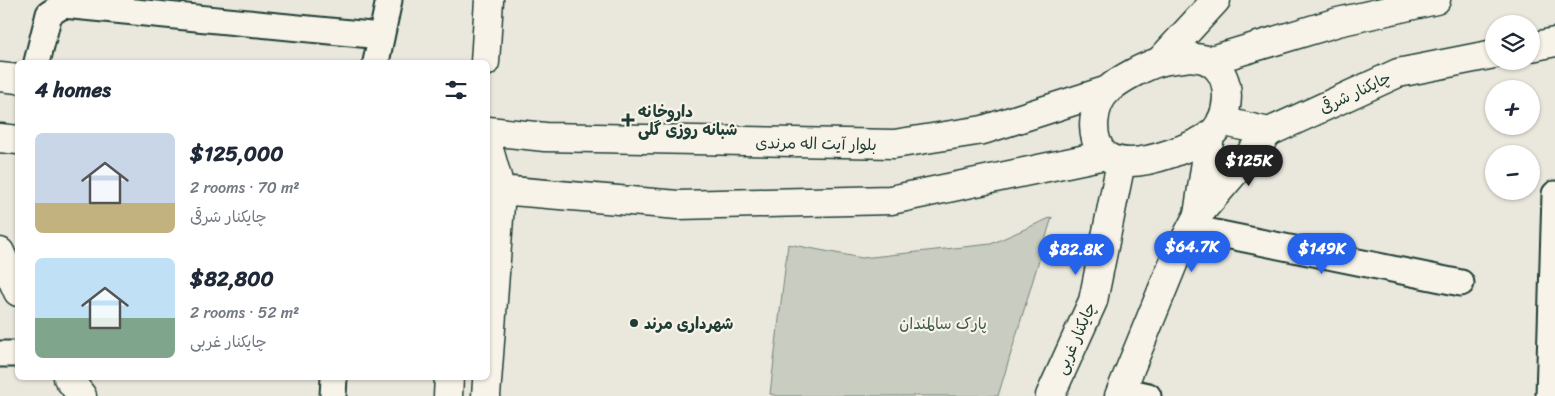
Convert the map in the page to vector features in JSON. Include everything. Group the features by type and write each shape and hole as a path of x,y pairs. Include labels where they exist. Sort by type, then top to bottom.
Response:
{"main road":[{"path":"485,60 489,0"},
{"path":"1159,62 1216,0"},
{"path":"1208,61 1338,22 1436,0"},
{"path":"1540,45 1555,42"},
{"name":"چایکنار شرقی","path":"1269,132 1398,72 1485,56"},
{"path":"1113,159 1098,143 1094,127 1096,107 1108,90 1124,79 1159,62 1190,57 1208,61 1220,71 1225,82 1228,97 1226,110 1215,128 1194,221"},
{"path":"0,78 15,79"},
{"name":"بلوار آیت اله مرندی","path":"490,132 545,137 894,144 983,130 1108,90"},
{"path":"494,190 678,205 891,200 1113,159 1137,162 1165,156 1215,128 1269,132"},
{"path":"1120,393 1175,259 1194,221 1269,132"},
{"path":"0,138 15,140"},
{"name":"چایکنار غربی","path":"1050,396 1093,300 1113,159"},
{"path":"490,161 494,190 490,293"},
{"path":"0,252 15,285"},
{"path":"70,380 82,396"},
{"path":"448,396 449,380"},
{"path":"486,396 487,380"}],"street":[{"path":"376,60 389,0"},
{"path":"38,60 49,14 63,5 162,7 382,36"},
{"path":"1549,396 1555,194"},
{"path":"1194,221 1461,283"},
{"path":"0,354 15,354"},
{"path":"333,396 334,380"},
{"path":"1120,393 1148,396"}],"green space":[{"name":"پارک سالمندان","path":"1052,217 998,396 778,396 770,394 788,244 862,258 991,244"}],"place":[{"name":"داروخانه شبانه روزی گلی","path":"628,120"},
{"name":"شهرداری مرند","path":"634,323"}]}
